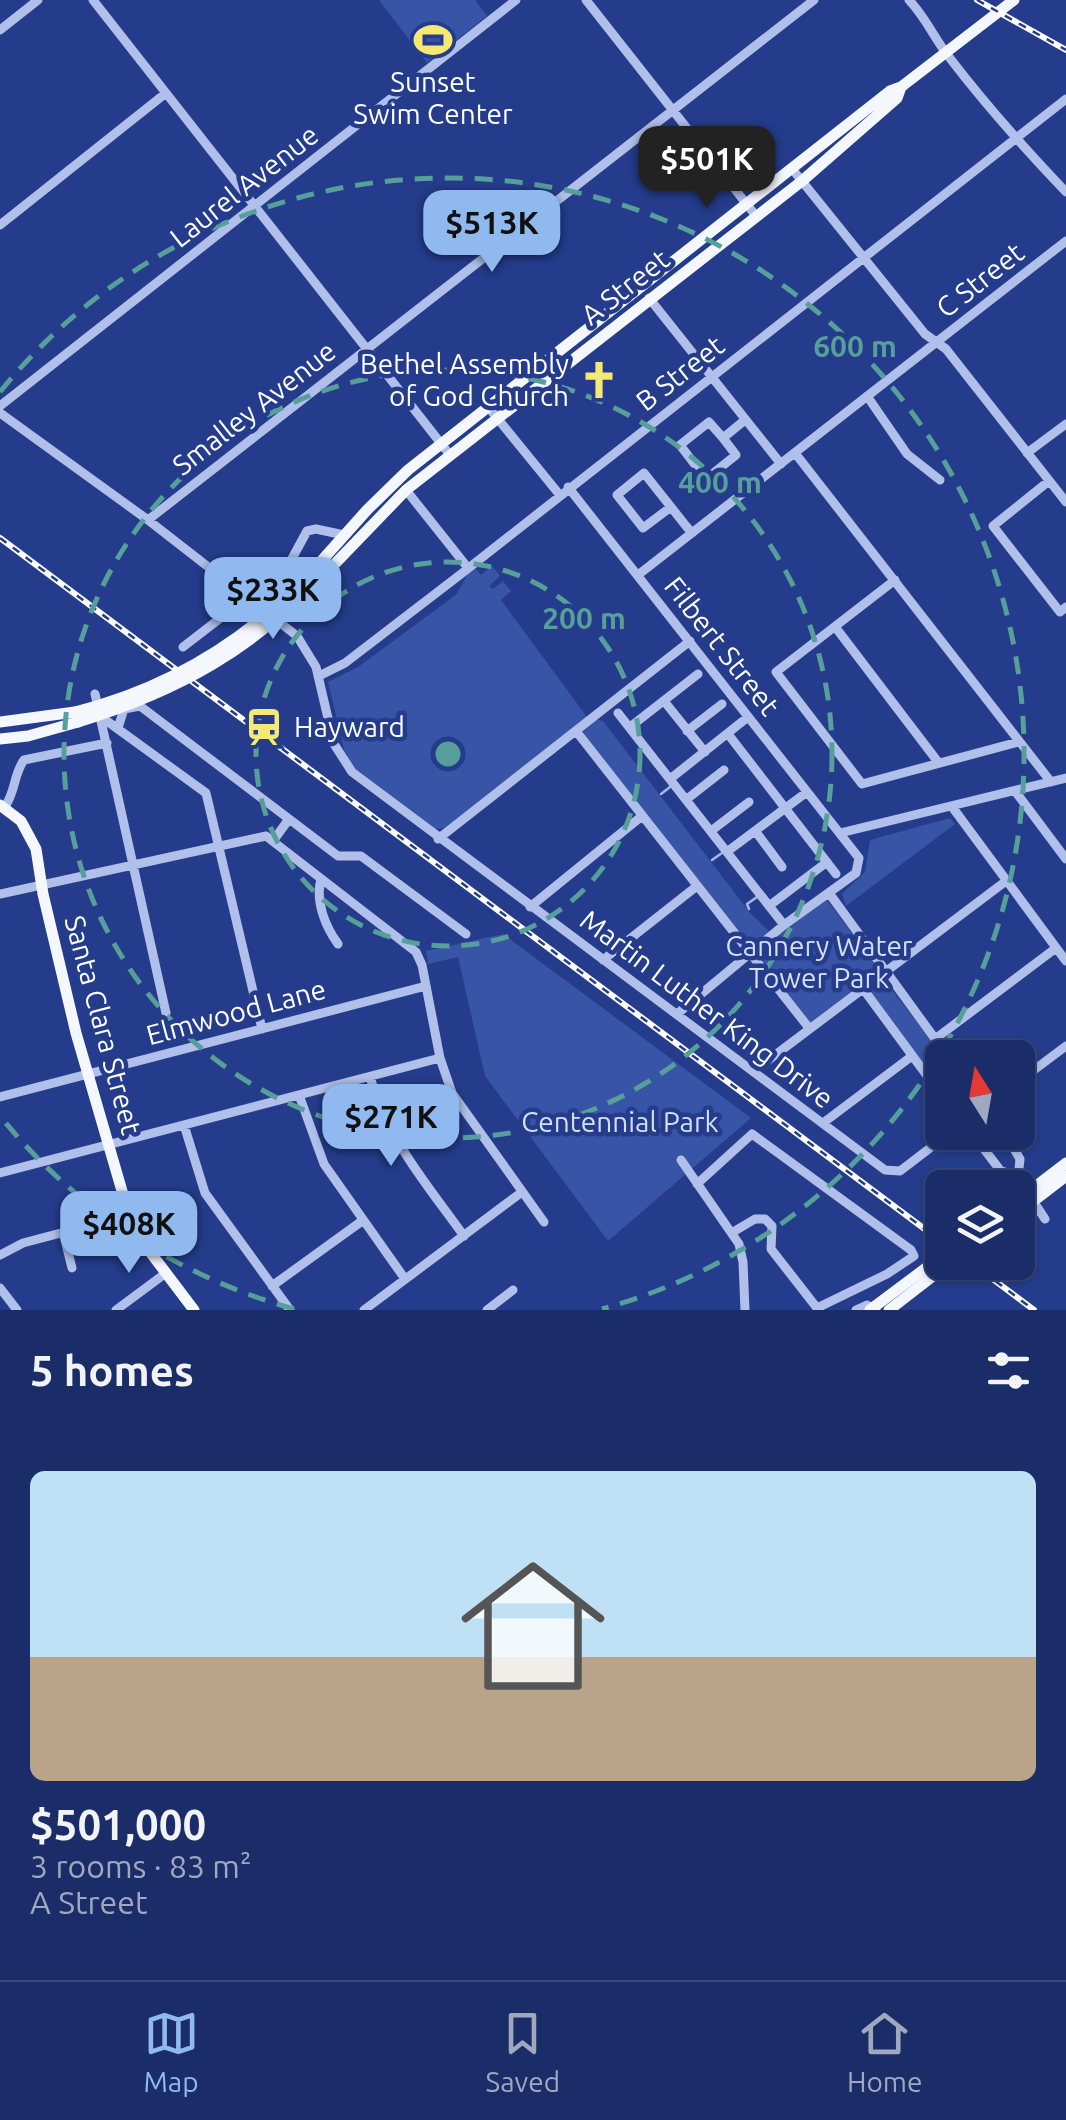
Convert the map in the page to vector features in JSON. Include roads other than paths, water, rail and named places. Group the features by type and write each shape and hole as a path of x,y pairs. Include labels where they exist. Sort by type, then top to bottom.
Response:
{"main road":[{"name":"A Street","path":"76,717 191,673 253,627 322,570 406,490 752,210 793,170 890,91 1014,0"},
{"name":"A Street","path":"752,210 802,181 897,98 900,87"},
{"name":"A Street","path":"322,570 330,550 401,476 646,294"},
{"path":"0,722 76,717"},
{"path":"0,739 28,736 76,717"},
{"name":"Santa Clara Street","path":"2,807 21,821 36,849 87,1074 129,1215 141,1240 194,1310"},
{"path":"1035,1187 1066,1163"},
{"path":"1035,1200 1066,1176"},
{"path":"874,1310 925,1270"},
{"path":"889,1310 928,1280"}],"street":[{"path":"0,30 38,0"},
{"path":"93,0 450,455"},
{"name":"Laurel Avenue","path":"0,410 516,0"},
{"path":"586,0 752,210"},
{"name":"Smalley Avenue","path":"148,520 814,0"},
{"path":"909,0 926,18 945,52 1016,139 1066,192"},
{"path":"0,224 166,93"},
{"name":"B Street","path":"319,676 345,663 468,568 1066,99"},
{"path":"793,170 925,334 946,349 1066,502"},
{"name":"C Street","path":"638,575 1066,241"},
{"path":"646,294 780,464"},
{"path":"867,396 908,454 940,480"},
{"name":"Filbert Street","path":"488,408 638,575 840,832"},
{"path":"0,410 302,641 319,676"},
{"path":"723,438 745,420"},
{"path":"709,422 723,438 736,455 706,479 680,445 709,422"},
{"path":"1027,453 1066,424"},
{"path":"795,453 1050,782"},
{"path":"671,507 643,528 617,494 644,473 692,533"},
{"path":"1049,481 993,526 1060,612 1066,606"},
{"path":"406,490 468,568"},
{"path":"320,530 330,550"},
{"path":"183,646 288,566 308,531 344,535"},
{"path":"895,580 776,672 862,784 1018,742"},
{"path":"836,628 938,762"},
{"path":"438,838 690,641"},
{"path":"630,728 698,674"},
{"name":"Martin Luther King Drive","path":"319,676 330,734 344,763 438,838 885,1170 900,1171 927,1150"},
{"path":"96,694 166,1014"},
{"path":"664,701 704,752"},
{"path":"687,731 722,704"},
{"path":"100,716 140,706 338,856 361,856 466,934"},
{"path":"118,728 124,709"},
{"path":"618,713 784,925"},
{"path":"100,716 206,793 262,1029"},
{"path":"670,779 748,716"},
{"path":"576,731 809,1028"},
{"path":"728,734 836,874"},
{"path":"2,807 12,797 18,768 24,760 107,743"},
{"path":"687,800 724,770"},
{"path":"677,1014 859,868 858,855 840,832 1066,778"},
{"path":"1015,791 1066,859"},
{"path":"728,851 807,792"},
{"path":"711,831 749,802"},
{"path":"953,808 1066,961"},
{"path":"530,906 642,816"},
{"path":"0,894 269,839 289,819"},
{"path":"756,832 782,866"},
{"path":"269,839 416,952 440,1058 461,1108 544,1222"},
{"path":"769,906 827,862"},
{"path":"321,879 323,913 338,944"},
{"path":"754,1071 1006,882"},
{"path":"603,960 696,886"},
{"path":"829,893 936,1039 1056,948"},
{"name":"Elmwood Lane","path":"0,1098 426,986"},
{"path":"864,990 925,1073"},
{"path":"1035,1069 1066,1046"},
{"path":"823,1123 912,1056"},
{"path":"0,1173 440,1058"},
{"path":"370,1076 395,1141 464,1236"},
{"path":"299,1095 324,1164 405,1279"},
{"path":"184,1125 205,1193 290,1310"},
{"path":"697,1184 752,1134 914,1256 887,1274 817,1308 770,1249 772,1226 765,1219 755,1219 734,1232"},
{"path":"984,1150 1000,1170"},
{"path":"681,1160 734,1232 743,1262 745,1310"},
{"path":"364,1310 522,1192"},
{"path":"1035,1204 1045,1220"},
{"path":"0,1255 23,1243 129,1215"},
{"path":"272,1286 362,1222"},
{"path":"63,1232 72,1268"},
{"path":"116,1310 166,1273"},
{"path":"0,1288 16,1310"},
{"path":"487,1310 512,1290"},
{"path":"856,1310 867,1305 874,1310"}],"waterway":[{"path":"661,794 670,787"},
{"path":"712,860 722,853"},
{"path":"749,909 747,904 757,897"}],"railway":[{"path":"977,0 1066,50"},
{"path":"0,538 925,1229"},
{"path":"994,1280 1034,1310"}],"place":[{"name":"Sunset Swim Center","path":"433,40"},
{"name":"Bethel Assembly of God Church","path":"599,380"},
{"name":"Hayward","path":"264,727"}],"park label":[{"name":"Cannery Water Tower Park","path":"819,962"},
{"name":"Centennial Park","path":"620,1122"}]}
